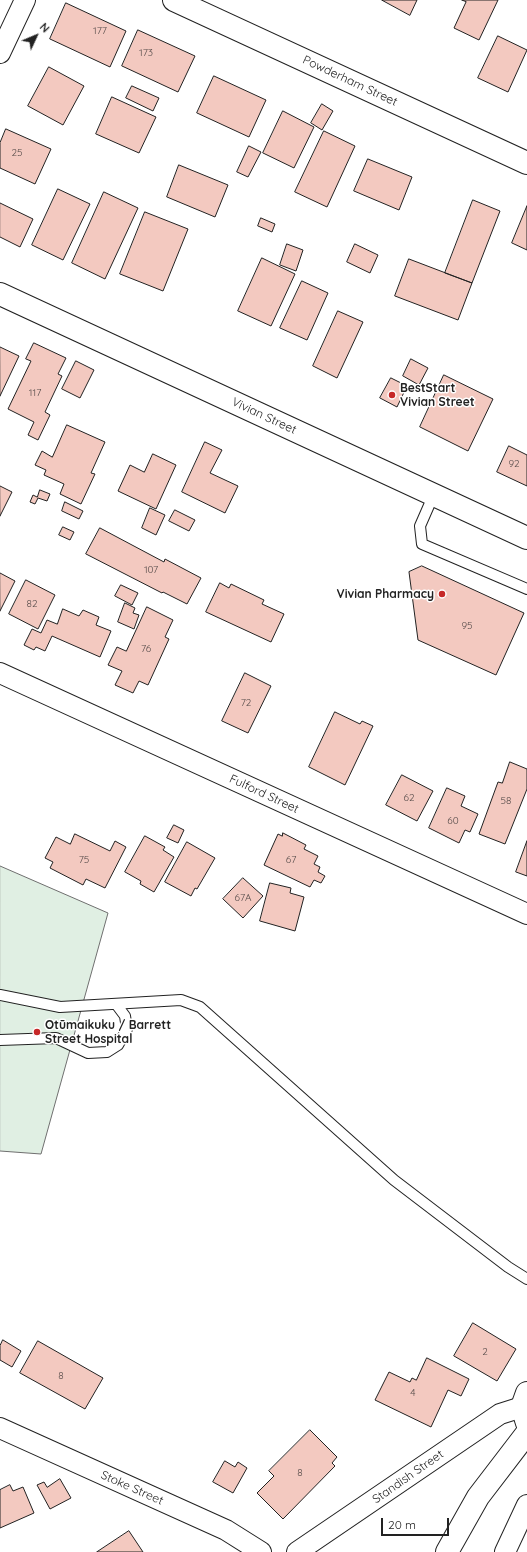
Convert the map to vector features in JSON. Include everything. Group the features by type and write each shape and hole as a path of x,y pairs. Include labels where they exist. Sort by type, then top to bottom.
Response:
{"main road":[{"name":"Powderham Street","path":"174,0 527,163"},
{"name":"Vivian Street","path":"0,294 527,538"},
{"path":"447,1552 478,1497 527,1433"}],"street":[{"path":"0,53 25,0"},
{"name":"Fulford Street","path":"0,673 527,914"},
{"name":"Standish Street","path":"298,1552 500,1414 525,1408"},
{"name":"Stoke Street","path":"0,1428 226,1530 261,1552"},
{"path":"505,1552 526,1503"}],"lane":[{"path":"434,494 420,526 422,544 527,589"},
{"path":"0,995 60,1007 181,1000 200,1007 394,1180 508,1268 527,1279"},
{"path":"0,1040 56,1038 88,1053 107,1052 118,1045 127,1029 125,1016 116,1004"}],"green space":[{"name":"Otūmaikuku / Barrett Street Hospital","path":"0,866 108,913 41,1154 0,1151"}],"building":[{"path":"382,0 417,0 410,15"},
{"path":"462,0 498,0 479,40 454,28 466,2"},
{"path":"66,3 126,31 110,67 50,39"},
{"path":"138,30 195,56 178,92 122,66"},
{"path":"498,36 527,50 508,92 478,78"},
{"path":"49,67 84,86 63,125 28,106"},
{"path":"214,76 266,100 249,137 197,113"},
{"path":"132,86 159,98 153,111 126,98"},
{"path":"112,97 156,117 139,153 96,134"},
{"path":"322,104 333,111 322,130 311,123"},
{"path":"283,111 314,127 294,168 263,153"},
{"path":"6,129 51,149 35,184 0,168 0,143"},
{"path":"324,131 355,146 327,207 295,192"},
{"path":"249,146 261,152 248,177 237,172"},
{"path":"368,159 412,177 399,210 354,191"},
{"path":"179,165 228,185 215,217 167,197"},
{"path":"58,189 90,204 63,260 32,245"},
{"path":"104,192 138,208 105,279 72,263"},
{"path":"473,200 500,211 472,283 445,273"},
{"path":"0,203 33,219 20,247 0,237"},
{"path":"527,206 527,250 512,243"},
{"path":"145,212 188,229 163,291 120,274"},
{"path":"261,218 275,224 272,232 258,226"},
{"path":"287,244 303,250 296,271 280,265"},
{"path":"355,244 378,255 370,273 347,262"},
{"path":"262,258 295,274 271,326 238,311"},
{"path":"409,259 472,283 458,320 395,296"},
{"path":"302,281 328,293 307,340 280,328"},
{"path":"338,311 363,322 337,378 313,366"},
{"path":"34,343 66,358 58,374 62,376 45,412 50,415 38,440 28,435 34,422 8,409 31,361 26,359"},
{"path":"0,347 19,356 0,396"},
{"path":"411,359 428,368 419,385 403,376"},
{"path":"76,361 94,370 80,398 62,389"},
{"path":"444,375 493,399 468,451 420,427"},
{"path":"391,378 407,386 397,407 380,398"},
{"path":"67,425 105,442 91,473 95,474 81,504 60,494 64,484 44,475 46,470 35,465 42,451 52,457"},
{"path":"205,442 222,450 210,473 238,486 225,513 182,492"},
{"path":"509,446 527,455 527,486 497,472"},
{"path":"153,454 176,465 156,509 118,491 130,465 144,472"},
{"path":"0,486 12,492 0,516"},
{"path":"40,490 50,494 47,501 38,498 35,504 30,502 33,495 37,497"},
{"path":"65,502 83,511 79,519 62,511"},
{"path":"150,508 165,515 156,535 142,528"},
{"path":"175,510 195,520 189,531 169,521"},
{"path":"63,527 74,532 70,540 59,535"},
{"path":"100,528 164,562 165,559 201,578 187,604 163,592 162,593 86,554"},
{"path":"422,566 524,613 496,675 418,640 409,572"},
{"path":"0,573 15,581 0,611"},
{"path":"26,580 55,595 38,629 9,614"},
{"path":"220,583 229,588 231,584 264,600 262,604 284,614 271,642 206,612"},
{"path":"121,585 138,593 132,605 115,596"},
{"path":"125,603 135,608 133,613 139,615 134,629 118,622"},
{"path":"147,607 173,620 165,637 169,639 148,685 139,681 133,693 115,685 122,671 108,665 117,647 126,651"},
{"path":"63,609 79,616 83,610 99,617 96,625 111,631 100,657 52,636 45,651 36,647 34,650 24,645 32,629 41,633 47,620 57,624"},
{"path":"245,673 271,686 248,733 222,721"},
{"path":"335,712 360,724 362,721 373,726 345,785 309,767"},
{"path":"510,762 527,769 527,789 505,844 479,834 498,782 502,783"},
{"path":"402,775 433,791 417,821 386,805"},
{"path":"447,788 465,796 461,806 478,814 470,832 465,830 459,843 429,828"},
{"path":"174,825 184,830 178,843 167,838"},
{"path":"283,833 306,845 304,849 318,856 314,864 320,867 318,872 325,876 321,883 314,880 310,887 264,865 278,834 282,836"},
{"path":"75,834 110,851 115,841 126,847 105,888 86,879 83,885 50,868 53,862 45,858 56,837 70,844"},
{"path":"145,836 165,847 163,850 174,857 154,892 140,884 141,881 125,872"},
{"path":"527,841 527,876 516,872"},
{"path":"187,842 215,858 197,889 195,888 191,896 165,882"},
{"path":"243,878 263,896 243,918 223,899"},
{"path":"270,883 291,888 290,893 304,897 295,931 260,921"},
{"path":"473,1323 516,1349 497,1381 454,1356"},
{"path":"3,1340 21,1351 12,1367 0,1360 0,1346"},
{"path":"38,1341 103,1378 85,1409 20,1373"},
{"path":"427,1358 469,1379 461,1396 448,1390 431,1427 375,1400 389,1372 410,1382 412,1378 416,1380"},
{"path":"310,1430 337,1457 332,1463 335,1466 283,1519 257,1493 274,1476 269,1471"},
{"path":"225,1461 235,1467 238,1462 247,1468 233,1493 213,1482"},
{"path":"60,1479 71,1498 50,1509 37,1485 44,1482 47,1487"},
{"path":"10,1485 13,1491 23,1487 34,1513 0,1528 0,1490"},
{"path":"129,1531 143,1552 97,1552"}],"place":[{"name":"BestStart Vivian Street","path":"392,395"},
{"name":"Vivian Pharmacy","path":"442,594"},
{"name":"Otūmaikuku / Barrett Street Hospital","path":"37,1032"}]}
